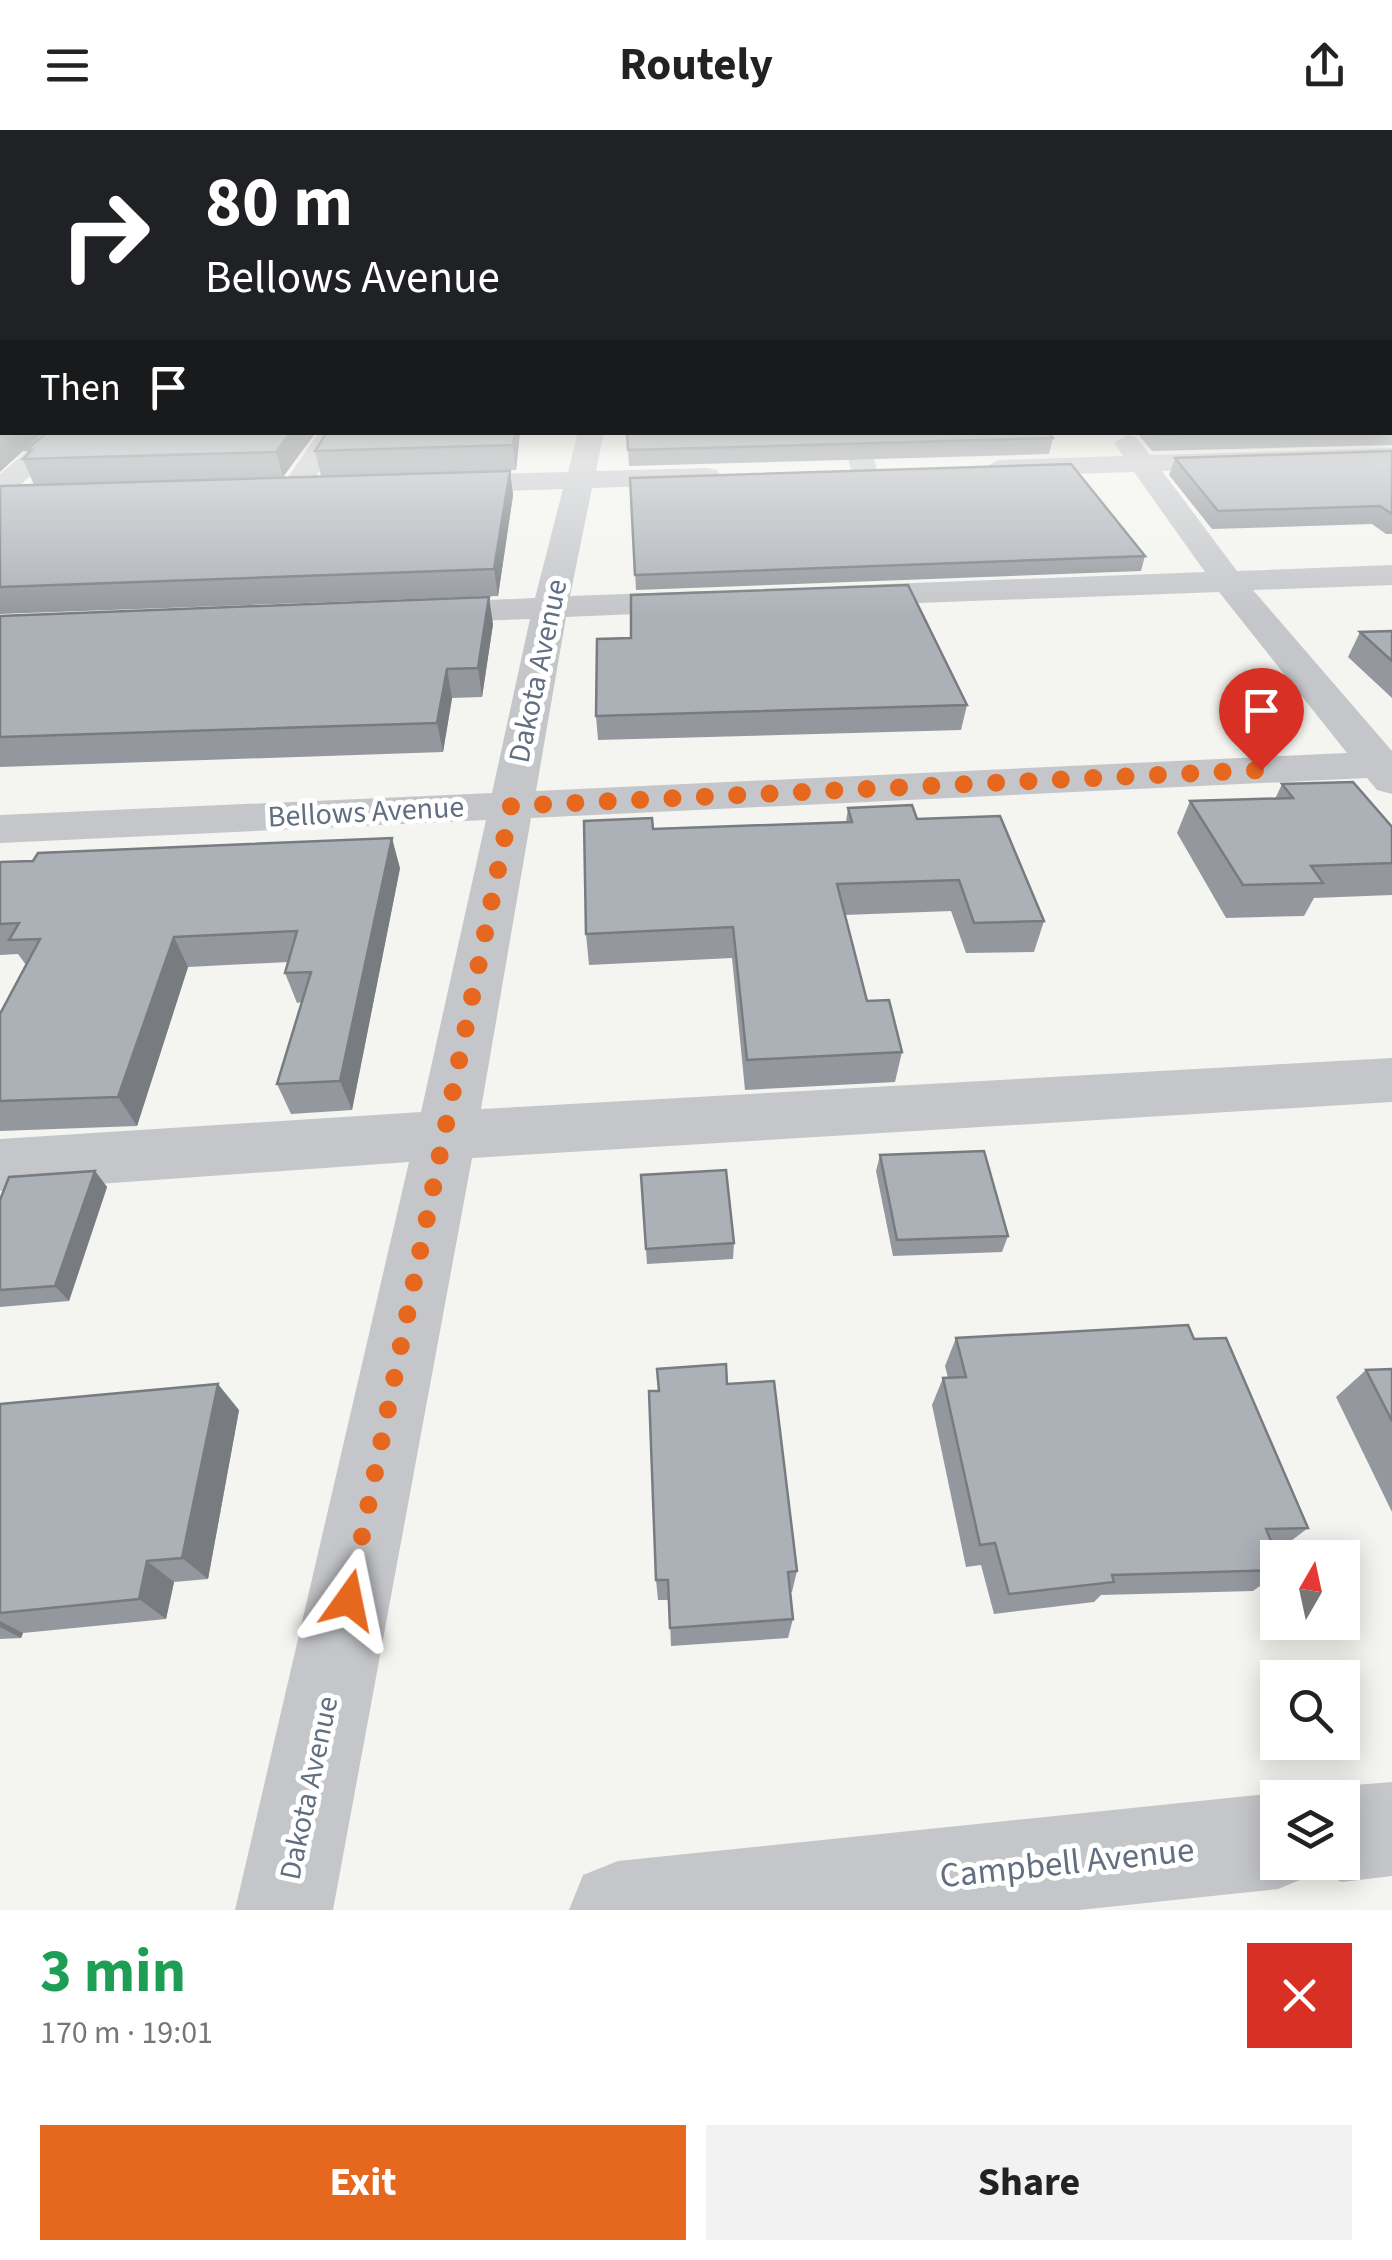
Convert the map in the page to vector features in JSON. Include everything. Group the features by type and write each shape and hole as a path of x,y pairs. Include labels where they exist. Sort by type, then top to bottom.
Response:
{"street":[{"path":"0,488 45,450"},
{"path":"317,450 284,489 332,488"},
{"name":"Dakota Avenue","path":"284,1910 446,1135 550,608 588,450"},
{"path":"826,472 873,471 863,450"},
{"path":"1134,450 1227,580 1388,770"},
{"path":"976,468 1392,456"},
{"path":"409,485 732,475"},
{"path":"0,498 39,497"},
{"path":"809,597 1392,575"},
{"path":"393,614 729,600"},
{"name":"Bellows Avenue","path":"0,829 1388,770"},
{"path":"0,1165 1392,1080"},
{"path":"1360,1832 1392,1829"},
{"name":"Campbell Avenue","path":"618,1910 1260,1843"}],"building":[{"path":"32,450 277,450 276,452 23,459"},
{"path":"1392,451 1392,514 1380,506 1218,511 1175,458"},
{"path":"1071,464 1145,556 635,575 630,478"},
{"path":"510,471 494,569 0,587 0,486"},
{"path":"908,585 967,705 596,716 597,639 631,638 631,595"},
{"path":"489,597 478,668 447,669 437,723 0,737 0,616"},
{"path":"1392,631 1392,661 1360,632"},
{"path":"1353,782 1392,827 1392,863 1311,866 1323,883 1243,885 1190,801 1293,798 1282,784"},
{"path":"912,805 917,819 1000,816 1044,921 974,923 959,880 837,884 867,1001 889,1000 902,1052 747,1060 733,927 586,934 584,821 652,818 653,829 852,822 848,808"},
{"path":"392,838 340,1081 277,1084 311,972 285,973 297,931 174,937 118,1097 0,1101 0,1014 40,939 9,940 19,923 0,924 0,862 33,861 38,853"},
{"path":"984,1151 1008,1236 897,1240 880,1155"},
{"path":"726,1170 734,1243 646,1249 641,1175"},
{"path":"95,1171 55,1286 0,1290 0,1200 9,1177"},
{"path":"1188,1325 1194,1339 1226,1338 1308,1528 1266,1529 1271,1540 1260,1540 1260,1571 1112,1575 1114,1582 1009,1594 995,1543 980,1545 943,1378 966,1377 956,1338"},
{"path":"726,1364 727,1384 774,1381 797,1571 788,1572 793,1619 670,1628 668,1580 656,1580 649,1391 659,1391 657,1369"},
{"path":"1392,1369 1392,1421 1366,1370"},
{"path":"218,1384 182,1558 147,1561 139,1599 0,1613 0,1404"}],"route":[{"path":"349,1600 511,806 1261,770"}]}
